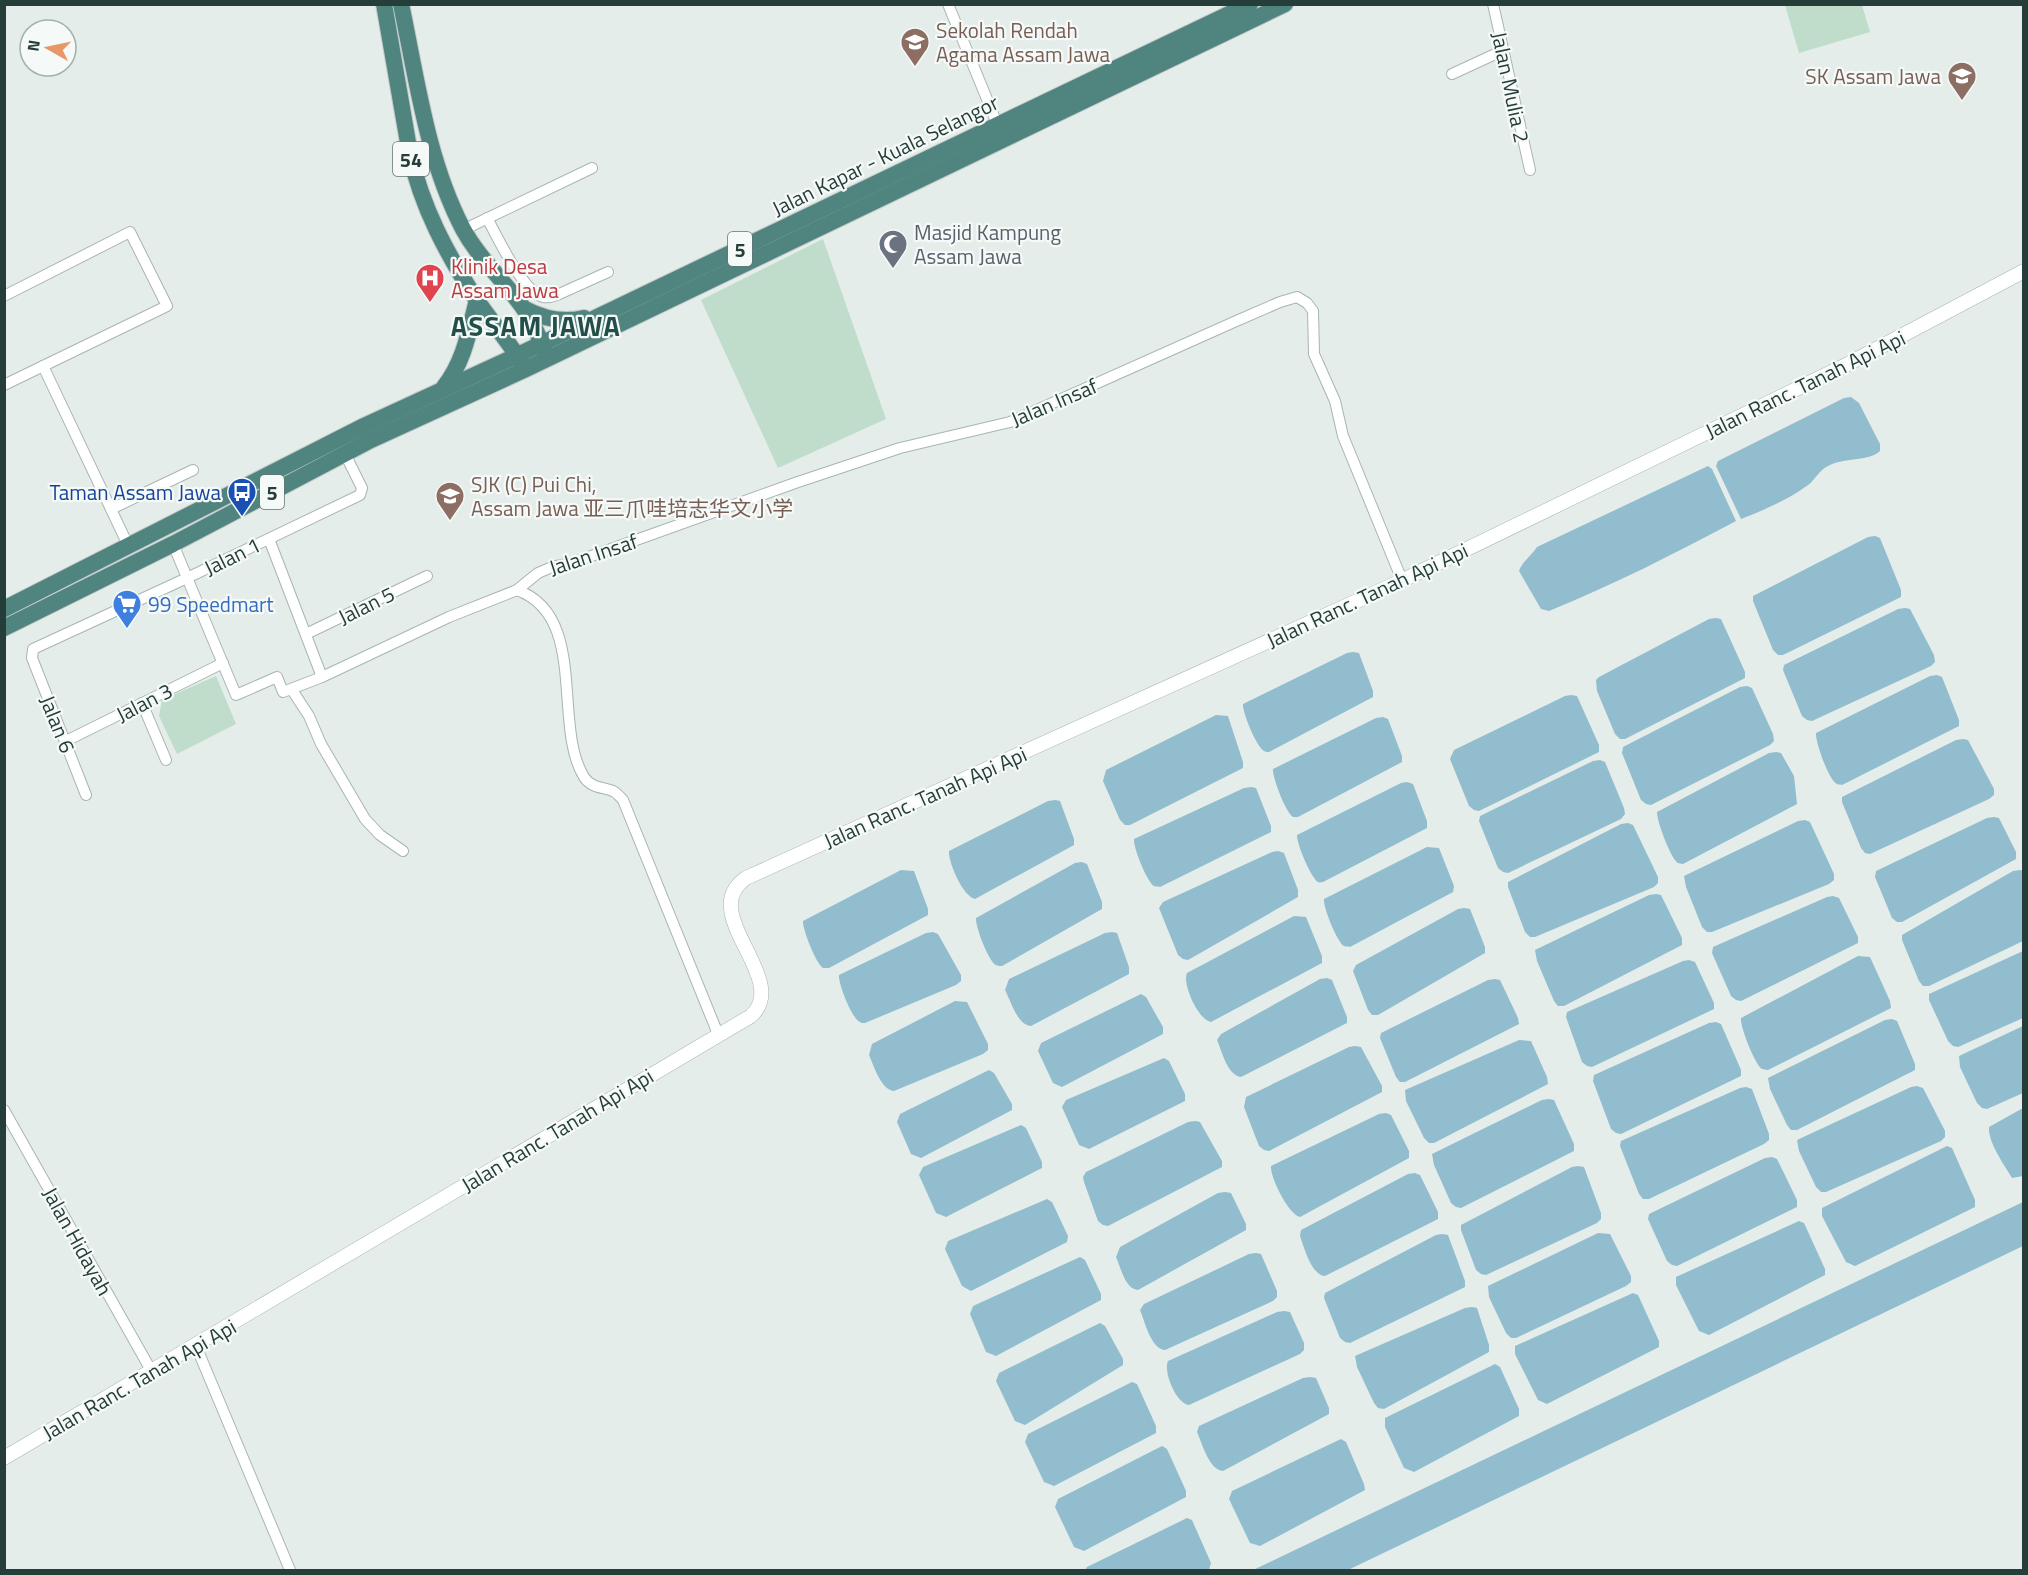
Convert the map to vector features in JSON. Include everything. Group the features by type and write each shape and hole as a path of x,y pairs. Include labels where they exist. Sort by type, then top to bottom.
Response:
{"highway":[{"name":"54","path":"384,4 415,177 430,219 477,300 517,361"},
{"name":"54","path":"401,4 434,156 450,199 464,230 482,258 525,309 549,351"},
{"name":"Jalan Kapar - Kuala Selangor","path":"549,351 604,314 1250,4"},
{"name":"Jalan Kapar - Kuala Selangor","path":"517,361 549,351 1285,4"},
{"path":"441,390 455,372 468,338 477,300"},
{"path":"525,309 539,316 560,321 578,320 604,314"},
{"name":"5","path":"4,609 364,426 441,390 517,361"},
{"name":"5","path":"4,628 435,409 517,361"}],"street":[{"path":"948,4 998,126"},
{"name":"Jalan Mulia 2","path":"1493,4 1530,170"},
{"path":"1452,74 1504,50"},
{"path":"464,230 592,168"},
{"path":"486,218 526,285 541,297 556,295 608,273"},
{"path":"4,296 130,232 166,306 4,385"},
{"name":"Jalan Ranc. Tanah Api Api","path":"4,1458 751,1016 757,1011 762,997 762,988 730,908 733,890 746,878 1402,580 1848,364 2024,271"},
{"name":"Jalan Insaf","path":"516,590 538,573 552,567 572,563 795,483 900,448 1010,422 1254,313 1297,297 1307,303 1312,311 1314,354 1335,402 1343,436 1402,580"},
{"path":"43,366 128,545"},
{"name":"Jalan 1","path":"32,652 35,647 187,578 360,495 362,488 345,454"},
{"path":"111,509 193,470"},
{"path":"269,538 322,676"},
{"path":"173,543 236,695 277,678 283,692 292,690 448,617 516,590 532,597 553,625 562,648 570,728 577,761 584,777 590,783 598,788 614,792 623,800 718,1034"},
{"name":"Jalan 5","path":"306,634 427,576"},
{"name":"Jalan 6","path":"32,652 32,658 86,795"},
{"name":"Jalan 3","path":"66,741 223,663"},
{"path":"292,690 309,716 321,744 365,819 380,835 403,851"},
{"path":"142,703 166,760"},
{"name":"Jalan Hidayah","path":"4,1110 152,1372"},
{"path":"195,1346 290,1570"}],"green space":[{"path":"1785,5 1862,5 1870,32 1799,53"},
{"path":"823,239 886,419 778,468 701,300"},
{"path":"216,676 236,724 177,754 159,716 162,700"}],"water":[{"path":"1851,397 1859,403 1880,444 1880,451 1869,457 1834,463 1792,495 1741,519 1716,466 1718,461 1844,398"},
{"path":"1708,466 1712,469 1736,521 1596,591 1549,611 1541,609 1519,571 1537,547"},
{"path":"1868,537 1880,538 1901,590 1901,597 1783,655 1778,655 1773,650 1753,596"},
{"path":"1898,609 1910,609 1934,655 1935,662 1931,666 1812,721 1802,716 1783,670 1784,665"},
{"path":"1709,619 1721,619 1745,672 1745,678 1625,739 1620,739 1615,734 1597,691 1596,680"},
{"path":"1353,652 1359,653 1373,691 1373,697 1269,752 1261,748 1250,729 1243,704"},
{"path":"1930,676 1942,677 1959,720 1959,726 1842,785 1837,784 1830,776 1823,760 1816,733"},
{"path":"1740,687 1752,688 1774,741 1651,805 1641,800 1622,753 1623,747"},
{"path":"1571,695 1577,696 1599,745 1599,752 1479,811 1469,806 1450,759 1454,750"},
{"path":"1216,715 1228,716 1243,768 1130,825 1125,825 1120,820 1103,781 1106,770"},
{"path":"1376,718 1388,719 1402,756 1402,762 1298,817 1293,817 1280,794 1273,769"},
{"path":"1956,740 1968,740 1994,789 1994,795 1870,854 1865,853 1842,802 1842,797"},
{"path":"1769,753 1781,753 1794,776 1797,804 1683,864 1678,863 1664,837 1657,812"},
{"path":"1593,761 1605,762 1624,808 1625,814 1621,819 1508,873 1498,868 1479,821 1480,816"},
{"path":"1407,782 1413,784 1427,821 1427,828 1323,882 1318,882 1304,860 1297,835"},
{"path":"1244,788 1256,788 1271,826 1271,832 1160,887 1151,883 1141,864 1134,839"},
{"path":"1048,801 1060,801 1074,839 1074,845 975,899 970,897 957,878 949,851"},
{"path":"1987,818 1999,818 2016,852 2016,859 1902,922 1897,922 1892,918 1875,877 1876,871"},
{"path":"1798,821 1810,822 1834,874 1834,880 1712,932 1707,932 1702,927 1684,876"},
{"path":"1621,824 1633,825 1658,877 1658,883 1654,887 1535,937 1530,937 1525,932 1508,882"},
{"path":"1427,847 1439,848 1454,886 1453,892 1350,947 1344,946 1331,924 1324,899"},
{"path":"1278,851 1284,853 1298,890 1298,897 1188,960 1178,955 1159,908 1163,902"},
{"path":"1075,863 1087,864 1102,902 1102,909 1002,966 996,965 983,943 976,918"},
{"path":"901,870 914,871 928,909 928,915 829,968 823,968 810,946 803,921"},
{"path":"2013,871 2023,871 2023,941 1929,986 1923,986 1902,940 1902,935"},
{"path":"1649,895 1661,895 1682,938 1682,945 1564,1006 1558,1006 1537,961 1535,950"},
{"path":"1833,896 1839,898 1858,937 1858,943 1741,1001 1731,996 1712,953 1713,947"},
{"path":"1458,909 1470,909 1485,947 1485,953 1378,1015 1372,1015 1353,971 1356,965"},
{"path":"1294,916 1306,917 1322,956 1322,963 1211,1022 1206,1020 1192,1001 1187,985 1187,973"},
{"path":"926,933 938,934 961,975 961,981 861,1023 853,1015 846,1000 839,975"},
{"path":"1105,933 1117,933 1129,967 1129,974 1031,1026 1022,1022 1005,990 1009,979"},
{"path":"2023,951 2023,1018 1958,1047 1953,1046 1948,1041 1929,1000 1929,994"},
{"path":"1858,956 1870,957 1891,1008 1768,1070 1762,1069 1756,1062 1747,1042 1741,1018"},
{"path":"1689,960 1695,962 1714,1003 1714,1009 1592,1067 1582,1062 1566,1017 1567,1012"},
{"path":"1320,979 1332,980 1347,1017 1347,1023 1241,1077 1232,1072 1217,1040 1221,1034"},
{"path":"1488,980 1500,980 1519,1024 1405,1082 1400,1082 1380,1038 1381,1033"},
{"path":"1141,994 1146,997 1163,1027 1163,1034 1062,1087 1053,1083 1038,1051 1041,1043"},
{"path":"955,1001 967,1002 988,1044 988,1050 894,1091 889,1090 878,1077 869,1055 872,1044"},
{"path":"1885,1020 1897,1021 1915,1064 1915,1070 1797,1130 1791,1130 1770,1089 1768,1078"},
{"path":"1709,1023 1721,1024 1741,1070 1741,1076 1621,1134 1611,1129 1593,1081 1594,1075"},
{"path":"2023,1026 2023,1093 1987,1109 1982,1108 1977,1103 1960,1067 1959,1056"},
{"path":"1519,1040 1531,1041 1548,1084 1434,1143 1429,1143 1424,1138 1406,1101 1405,1090"},
{"path":"1355,1046 1361,1047 1382,1086 1382,1092 1269,1151 1259,1146 1244,1107 1246,1097"},
{"path":"1164,1058 1169,1061 1185,1094 1185,1101 1089,1149 1079,1145 1062,1107 1066,1100"},
{"path":"989,1070 994,1073 1012,1104 1012,1110 921,1158 911,1154 897,1122 900,1114"},
{"path":"1917,1086 1923,1088 1945,1131 1945,1137 1941,1141 1826,1192 1821,1192 1816,1187 1799,1151 1797,1140"},
{"path":"1746,1087 1752,1089 1769,1134 1769,1140 1649,1199 1643,1199 1620,1146 1621,1141"},
{"path":"1542,1100 1554,1100 1574,1144 1574,1151 1461,1208 1451,1203 1434,1165 1432,1154"},
{"path":"2023,1108 2023,1176 2012,1178 1994,1146 1989,1127"},
{"path":"1379,1114 1391,1115 1409,1151 1409,1158 1300,1217 1296,1215 1281,1195 1271,1166"},
{"path":"1188,1122 1200,1122 1222,1161 1222,1167 1108,1226 1098,1221 1084,1182 1083,1177 1086,1172"},
{"path":"1021,1125 1026,1128 1042,1162 1042,1168 946,1217 936,1213 919,1175 923,1167"},
{"path":"1947,1146 1952,1148 1975,1200 1975,1207 1855,1266 1846,1262 1822,1216 1822,1208"},
{"path":"1765,1158 1777,1159 1797,1200 1797,1207 1677,1266 1667,1261 1648,1219 1649,1214"},
{"path":"1572,1167 1584,1167 1601,1213 1601,1219 1597,1223 1486,1275 1476,1270 1461,1225"},
{"path":"1408,1174 1420,1175 1438,1212 1438,1219 1325,1276 1316,1271 1304,1247 1300,1236 1301,1230"},
{"path":"1218,1193 1231,1193 1246,1224 1246,1230 1138,1290 1130,1286 1116,1257 1120,1247"},
{"path":"1047,1199 1052,1202 1068,1236 1067,1242 971,1291 962,1286 945,1249 948,1241"},
{"path":"2023,1202 2023,1246 1348,1570 1253,1570"},
{"path":"1799,1221 1804,1223 1825,1269 1825,1275 1709,1335 1699,1331 1676,1285 1676,1277"},
{"path":"1598,1233 1610,1234 1631,1276 1631,1282 1516,1338 1511,1338 1506,1333 1489,1297 1488,1286"},
{"path":"1436,1235 1448,1235 1465,1281 1465,1287 1350,1343 1340,1338 1324,1298 1325,1293"},
{"path":"1249,1254 1261,1254 1277,1291 1277,1297 1273,1301 1165,1350 1156,1345 1140,1310 1144,1304"},
{"path":"1080,1257 1085,1260 1101,1294 1101,1300 996,1356 986,1352 970,1314 973,1306"},
{"path":"1633,1293 1638,1295 1659,1341 1659,1347 1547,1404 1538,1400 1515,1354 1515,1346"},
{"path":"1472,1307 1477,1308 1489,1345 1489,1352 1384,1409 1378,1408 1357,1367 1355,1356"},
{"path":"1277,1312 1290,1312 1304,1343 1304,1350 1300,1354 1189,1405 1180,1399 1169,1380 1168,1361"},
{"path":"1100,1323 1105,1326 1123,1359 1123,1365 1025,1425 1015,1421 996,1381 999,1373"},
{"path":"1495,1364 1500,1367 1519,1409 1519,1416 1414,1472 1404,1468 1385,1427 1385,1418"},
{"path":"1303,1378 1316,1378 1329,1408 1329,1414 1223,1471 1214,1466 1197,1432 1199,1426"},
{"path":"1132,1382 1137,1384 1156,1426 1156,1433 1054,1486 1044,1482 1025,1442 1028,1434"},
{"path":"1341,1439 1346,1442 1365,1490 1260,1546 1250,1543 1229,1499 1232,1491"},
{"path":"1162,1446 1167,1449 1186,1491 1186,1497 1084,1551 1074,1547 1055,1507 1058,1499"},
{"path":"1187,1518 1192,1520 1211,1563 1209,1570 1085,1570 1087,1567"}],"place":[{"name":"Sekolah Rendah Agama Assam Jawa","path":"915,68"},
{"name":"SK Assam Jawa","path":"1962,102"},
{"name":"Masjid Kampung Assam Jawa","path":"893,270"},
{"name":"Klinik Desa Assam Jawa","path":"430,304"},
{"name":"Taman Assam Jawa","path":"242,518"},
{"name":"SJK (C) Pui Chi, Assam Jawa 亚三爪哇培志华文小学","path":"450,522"},
{"name":"99 Speedmart","path":"127,630"}],"district":[{"name":"ASSAM JAWA","path":"536,325"}]}
